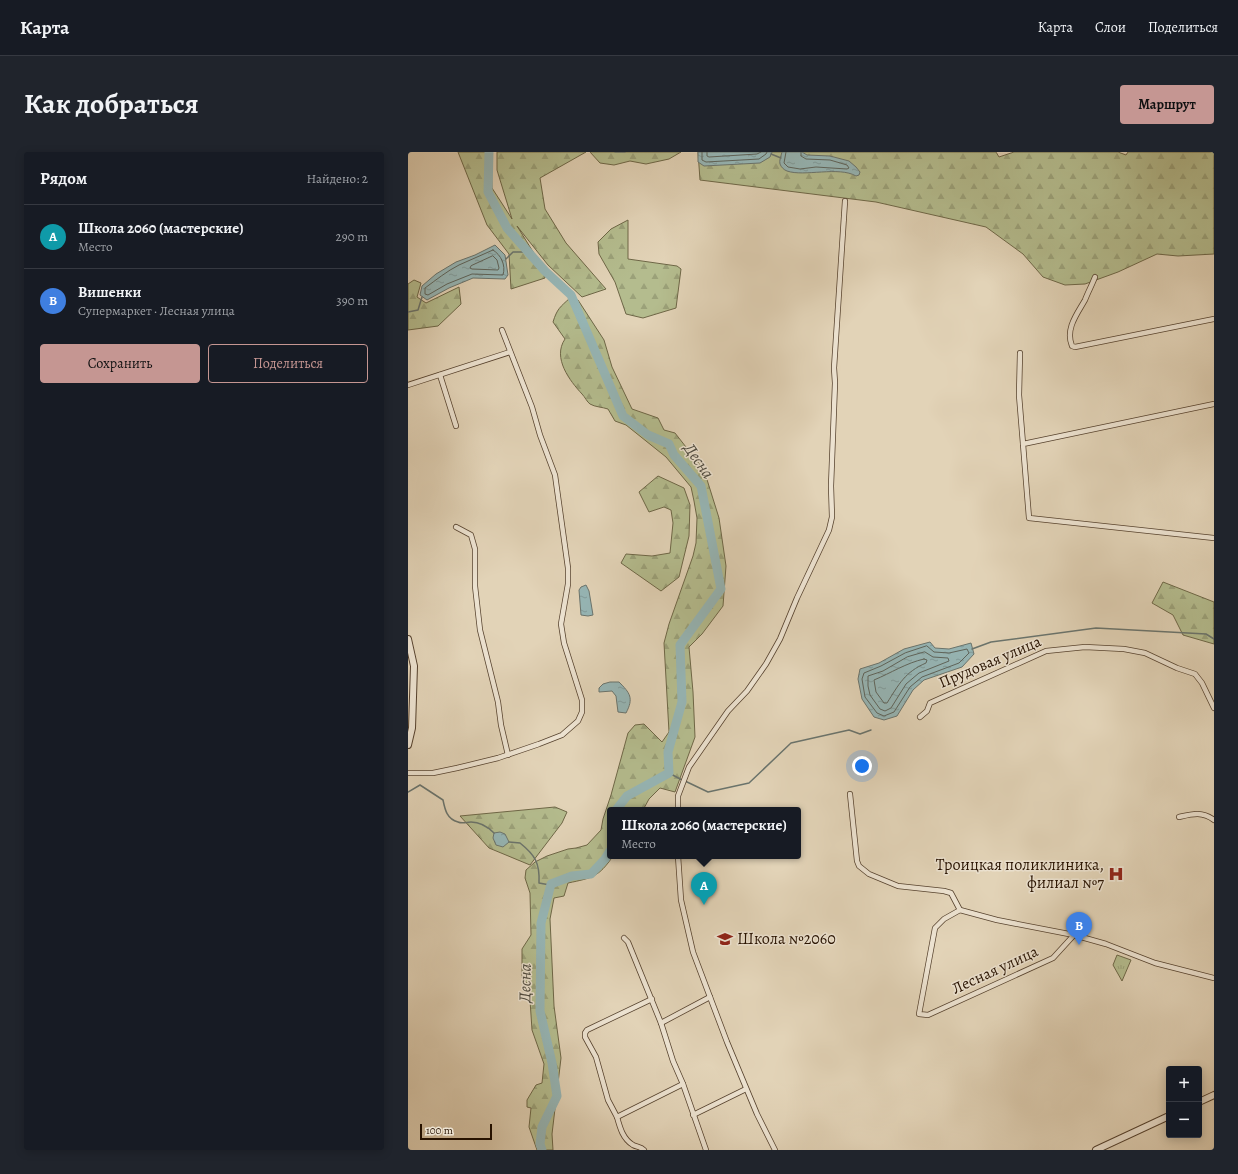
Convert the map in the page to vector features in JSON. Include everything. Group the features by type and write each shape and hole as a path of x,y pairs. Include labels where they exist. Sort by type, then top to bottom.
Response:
{"street":[{"path":"678,807 678,796 689,767 728,711 747,691 766,664 780,639 797,598 829,530 832,517 831,486 835,383 834,368 844,202"},
{"path":"1096,277 1084,301 1077,310 1070,331 1070,341 1072,346 1075,347 1214,319"},
{"path":"408,773 433,773 508,755 562,735 578,721 582,712 582,700 564,643 561,624 568,584 568,568 555,475 540,435 532,407 502,330"},
{"path":"408,385 510,352"},
{"path":"1020,353 1019,395 1029,518 1214,538"},
{"path":"440,375 456,426"},
{"path":"1023,444 1214,404"},
{"path":"456,527 471,535 475,549 475,586 480,630 498,702 501,725 508,755"},
{"path":"408,639 414,666 412,728 408,745"},
{"name":"Прудовая улица","path":"920,717 927,711 930,703 1046,651 1085,646 1124,649 1146,653 1177,668 1195,674 1202,683 1214,708"},
{"path":"850,794 857,861 860,866 869,874 898,886 952,893 960,910"},
{"path":"1179,817 1198,813 1209,816 1214,820"},
{"path":"678,859 681,900 693,952 746,1089 775,1150"},
{"name":"Лесная улица","path":"1074,935 1053,958 928,1016 919,1014 935,928 944,919 960,910 997,920 1074,935 1106,944 1154,963 1214,978"},
{"path":"624,938 628,942 652,999 706,1150"},
{"path":"661,1023 710,997"},
{"path":"644,1150 626,1140 622,1134 617,1118 608,1100 596,1057 584,1033 587,1030 652,999"},
{"path":"617,1118 683,1084"},
{"path":"693,1115 746,1089"},
{"path":"1202,1101 1214,1096"},
{"path":"1096,1150 1166,1117"}],"green space":[{"path":"458,152 491,152 492,188 512,219 497,170 497,152 586,152 540,178 545,209 566,243 606,289 582,297 548,265 517,226 545,271 545,278 511,289 509,254 487,225"},
{"path":"590,152 681,152 669,159 646,164 630,161 614,165 600,163"},
{"path":"698,152 996,152 999,157 1014,152 1118,152 1126,155 1128,152 1214,152 1214,254 1178,256 1157,254 1118,272 1085,284 1065,285 1043,277 1023,254 986,227 876,202 700,180"},
{"path":"628,220 628,259 677,266 681,269 676,308 643,318 626,314 615,282 599,254 598,242 611,229"},
{"path":"414,280 421,283 417,297 426,303 459,287 461,304 438,326 408,330 408,284"},
{"path":"570,298 578,300 604,340 612,367 632,409 658,418 664,430 675,433 704,470 719,518 726,566 723,606 702,634 689,647 695,737 675,792 660,788 649,799 645,807 607,807 628,733 635,725 644,724 662,742 669,732 664,643 669,624 693,556 696,543 697,518 691,487 666,457 626,425 615,421 608,409 594,406 589,403 572,383 564,369 560,354 565,339 553,322 559,308"},
{"path":"658,476 684,488 690,505 689,536 679,577 661,591 621,563 626,554 652,556 670,553 673,523 671,510 664,507 649,512 639,492"},
{"path":"1163,582 1214,602 1214,644 1183,635 1173,615 1152,603"},
{"path":"555,807 567,812 562,823 530,865 489,848 460,816"},
{"path":"607,807 607,859 611,859 594,876 568,883 564,896 554,898 550,919 554,1006 561,1058 552,1134 553,1150 537,1150 529,1127 531,1108 527,1107 527,1100 536,1085 542,1083 544,1064 532,1030 529,985 522,978 522,949 531,935 530,893 525,878 526,870 535,862 547,856 587,845 601,830"},
{"path":"1117,955 1131,960 1122,981 1113,965"}],"water":[{"path":"698,152 772,152 770,157 760,163 704,166 698,162"},
{"path":"782,152 802,152 807,155 830,156 849,161 860,172 859,175 856,176 849,173 840,172 794,173 787,171 780,164"},
{"path":"495,245 505,255 508,275 505,279 473,278 449,288 427,300 420,295 422,286 436,274 456,262"},
{"path":"586,585 589,591 593,615 588,616 581,615 579,590 581,587"},
{"path":"930,642 935,648 949,649 971,643 974,654 962,667 924,680 913,690 897,716 884,720 874,717 862,699 858,679 860,669 879,663 904,649"},
{"path":"619,682 630,696 630,703 626,713 618,712 616,696 612,691 599,692 599,688 603,684"},
{"path":"500,832 505,834 509,842 503,847 496,845 493,838 494,833"}],"waterway":[{"name":"Десна","path":"489,152 488,192 507,228 545,271 571,295 623,416 648,435 669,444 674,455 701,486 721,589 680,645 682,702 668,752 669,773 627,796 618,807"},
{"path":"615,152 625,152"},
{"path":"771,154 781,158"},
{"path":"506,259 513,252 529,252"},
{"path":"408,312 418,310 422,297"},
{"path":"972,649 991,642 1096,628 1206,634 1214,639"},
{"path":"685,781 708,792 749,783 791,743 849,730 860,734 871,730"},
{"path":"669,773 682,780"},
{"path":"408,792 420,785 443,800 446,811 454,821 460,823 474,822 481,824 494,833"},
{"path":"509,842 520,843 533,856 539,870 539,883 550,885"},
{"name":"Десна","path":"542,1150 540,1144 542,1127 557,1096 552,1063 540,1011 541,923 551,884 572,876 591,874 607,856"}],"place":[{"name":"Троицкая поликлиника, филиал №7","path":"1116,874"},
{"name":"Школа 2060 (мастерские)","path":"704,905"},
{"name":"Школа №2060","path":"725,939"},
{"name":"Вишенки","path":"1079,945"}]}
